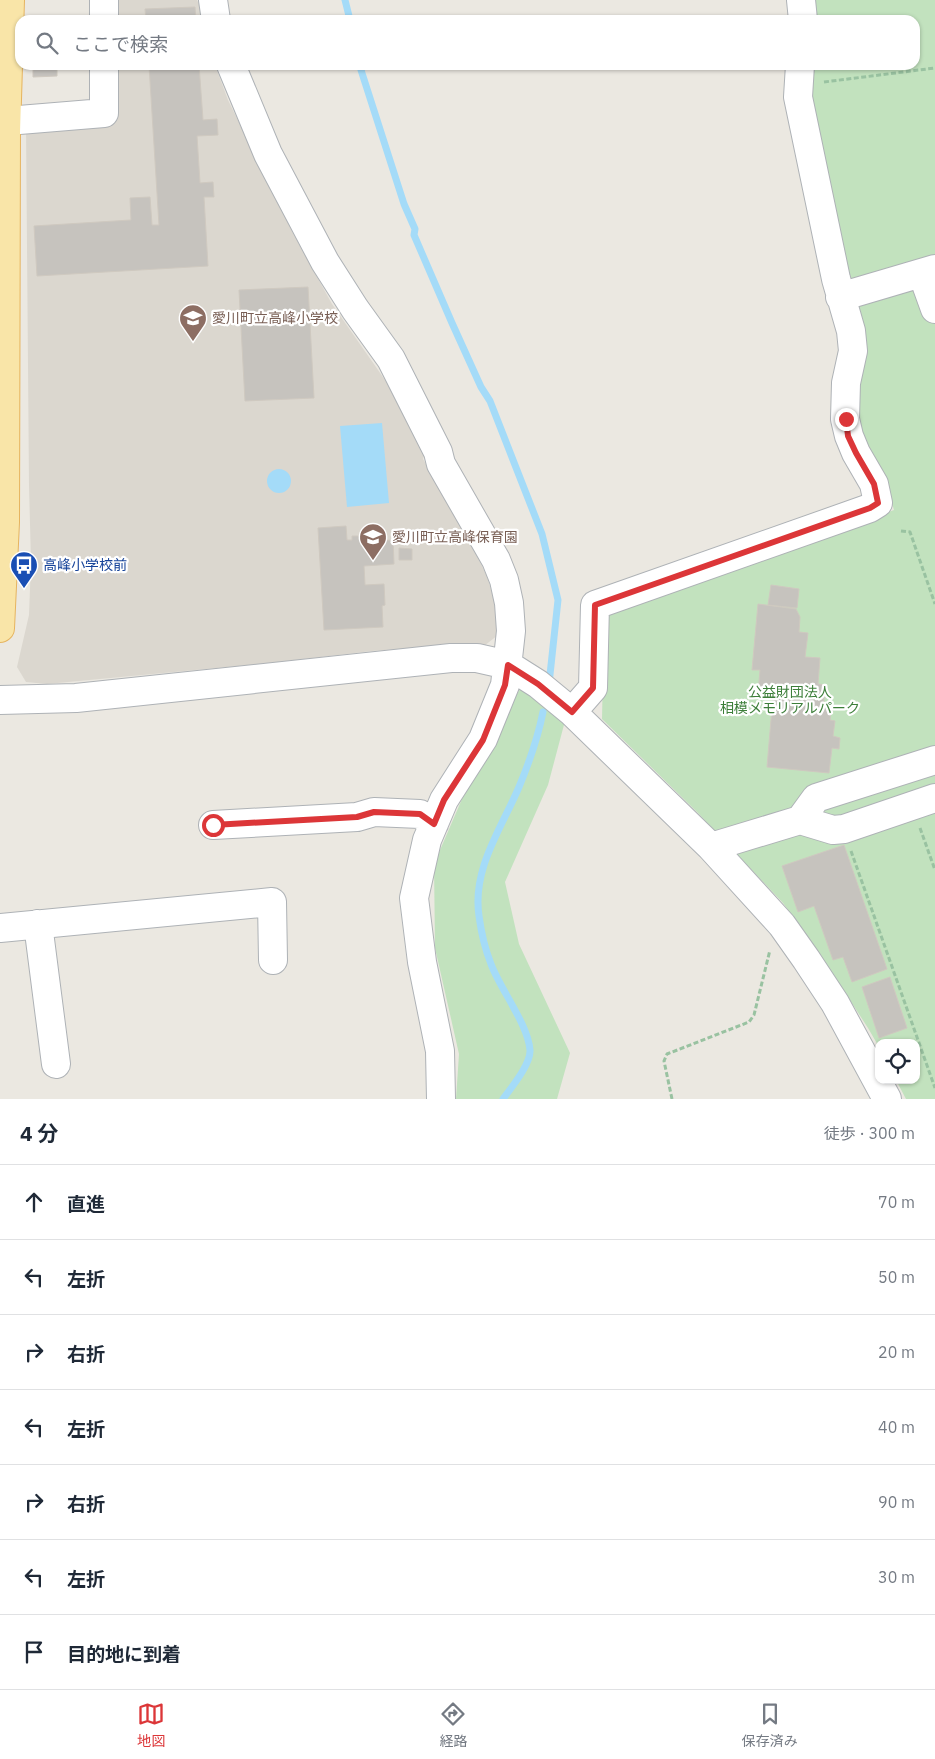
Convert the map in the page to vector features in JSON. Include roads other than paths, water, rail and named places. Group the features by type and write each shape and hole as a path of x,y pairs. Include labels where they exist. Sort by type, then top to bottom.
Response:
{"main road":[{"path":"0,628 5,522 5,129 10,0"}],"street":[{"path":"104,0 104,15"},
{"path":"213,0 215,15"},
{"path":"801,0 802,15"},
{"path":"5,129 104,113 104,70"},
{"path":"233,70 268,154 325,262 355,310 390,359 438,452 441,464 496,560 504,580 509,603 511,631 505,685 483,740 444,800 426,840 414,898 422,962 440,1051 440,1099"},
{"path":"572,712 593,688 595,605 870,508 878,503 874,484 848,436 846,383 853,351 851,331 840,297 798,97 799,75"},
{"path":"840,297 929,271 935,309"},
{"path":"0,700 76,698 451,658 477,658 508,665 538,684 572,712 711,847 782,925 835,1004 887,1099"},
{"path":"800,820 816,798 935,760"},
{"path":"711,847 800,820 832,830 844,829 924,802"},
{"path":"213,825 357,817 374,812 420,814 434,824"},
{"path":"0,928 38,924 146,924 272,902 273,960"},
{"path":"38,924 56,1064"}],"water":[{"path":"382,423 389,503 347,507 340,426"},
{"path":"279,469 284,470 290,476 290,486 284,492 279,493 274,492 268,486 267,481 268,476 274,470"}],"waterway":[{"path":"345,0 349,15"},
{"path":"361,70 404,204 415,229 414,235 481,387 490,401 542,534 558,600 549,684"},
{"path":"503,1099 524,1069 530,1050 524,1029 495,974 489,958 481,928 478,899 484,866 526,769 543,712"}],"place":[{"name":"愛川町立高峰小学校","path":"193,342"},
{"name":"愛川町立高峰保育園","path":"373,561"},
{"name":"高峰小学校前","path":"24,589"}],"park label":[{"name":"公益財団法人 相模メモリアルパーク","path":"790,700"}]}
